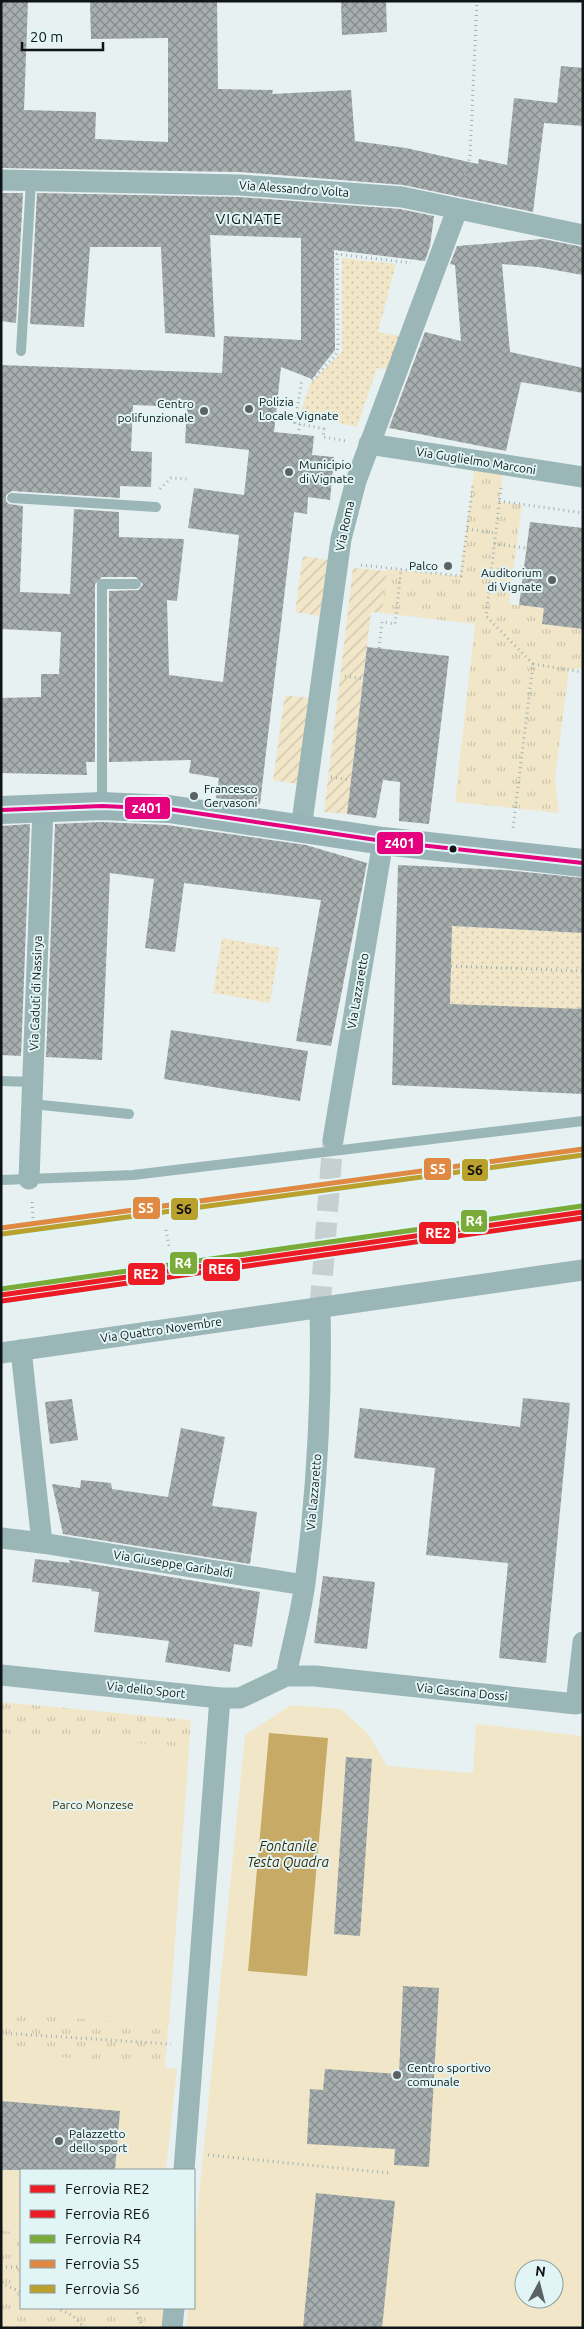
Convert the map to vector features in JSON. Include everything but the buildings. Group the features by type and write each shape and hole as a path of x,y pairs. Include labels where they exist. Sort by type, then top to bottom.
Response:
{"street":[{"name":"Via Alessandro Volta","path":"1,180 240,185 402,197 583,235"},
{"name":"Via Roma","path":"300,829 341,539 356,481 369,444 457,210"},
{"name":"Via Guglielmo Marconi","path":"369,444 583,477"},
{"path":"1,810 102,806 168,809 383,841 583,863"},
{"name":"Via Caduti di Nassirya","path":"30,1188 43,808"},
{"name":"Via Lazzaretto","path":"333,1140 383,841"},
{"name":"Via Quattro Novembre","path":"11,1351 583,1270"},
{"name":"Via Lazzaretto","path":"286,1676 304,1585 316,1480 321,1364 320,1307"},
{"path":"11,1351 42,1543"},
{"name":"Via Giuseppe Garibaldi","path":"1,1538 304,1585"},
{"name":"Via Cascina Dossi","path":"286,1676 315,1676 576,1704 583,1642"},
{"name":"Via dello Sport","path":"1,1675 220,1698 240,1698 286,1676"},
{"path":"185,2162 220,1698"},
{"path":"172,2328 174,2309"}],"lane":[{"path":"21,351 31,181"},
{"path":"12,498 156,507"},
{"path":"102,806 102,584 136,584"},
{"path":"1,1081 33,1082"},
{"path":"32,1104 129,1114"},
{"path":"1,1180 30,1188 583,1121"}],"path":[{"path":"457,210 470,156 477,1"},
{"path":"312,380 336,356 338,348 337,254 436,266"},
{"path":"302,379 295,423 324,429 323,437 369,444"},
{"path":"298,435 300,424"},
{"path":"337,562 460,576 476,461"},
{"path":"505,465 486,616 533,664 583,672"},
{"path":"499,502 583,513"},
{"path":"467,529 496,534"},
{"path":"494,544 526,548"},
{"path":"379,648 382,622 396,624 401,570"},
{"path":"509,856 533,664"},
{"path":"451,966 583,971"},
{"path":"30,1188 33,1218"},
{"path":"166,1230 169,1246"},
{"path":"1,2033 194,2046"},
{"path":"185,2162 388,2173"},
{"path":"1,2267 20,2267"},
{"path":"1,2284 20,2292"},
{"path":"58,2309 72,2315 85,2328"},
{"path":"135,2309 142,2328"}],"green space":[{"path":"342,258 396,264 378,332 404,337 391,370 377,368 357,427 300,414 310,384 342,352"},
{"path":"474,471 503,474 499,501 522,505 509,604 544,608 542,624 583,629 583,668 569,670 555,778 559,813 455,802 475,624 382,613 387,569 460,576"},
{"path":"303,556 328,560 320,616 295,612"},
{"path":"353,568 387,571 382,613 371,612 347,814 324,812"},
{"path":"285,695 310,698 297,784 273,780"},
{"path":"452,926 583,933 583,1010 450,1004"},
{"path":"222,938 279,948 270,1003 213,993"},
{"name":"Parco Monzese","path":"1,1702 191,1720 165,2068 1,2051"},
{"name":"Centro sportivo comunale","path":"291,1705 341,1709 369,1735 387,1766 473,1773 476,1724 583,1736 583,2328 186,2328 188,2309 195,2309 195,2235 245,1735"},
{"name":"Parco Monzese","path":"1,1733 189,1747 169,2025 1,2013"},
{"path":"1,2051 177,2069 166,2169 20,2169 20,2233 1,2230"},
{"path":"1,2230 20,2233 20,2309 165,2309 164,2328 1,2328"}],"water":[{"name":"Fontanile Testa Quadra","path":"269,1733 328,1738 307,1976 248,1971"}],"tunnel":[{"path":"320,1307 333,1140"}],"rail line":[{"name":"S5","path":"1,1228 583,1149"},
{"name":"S6","path":"2,1234 583,1155"},
{"name":"R4","path":"1,1289 582,1206"},
{"name":"RE2","path":"1,1295 583,1212"},
{"name":"RE6","path":"2,1301 583,1218"}],"transit line":[{"name":"z401","path":"1,810 102,806 169,809 383,841 583,863"}],"place":[{"name":"Polizia Locale Vignate","path":"249,409"},
{"name":"Centro polifunzionale","path":"204,411"},
{"name":"Municipio di Vignate","path":"289,472"},
{"name":"Palco","path":"448,566"},
{"name":"Auditorium di Vignate","path":"552,580"},
{"name":"Francesco Gervasoni","path":"194,796"},
{"name":"Centro sportivo comunale","path":"397,2075"},
{"name":"Palazzetto dello sport","path":"59,2141"}],"district":[{"name":"VIGNATE","path":"249,219"}]}
